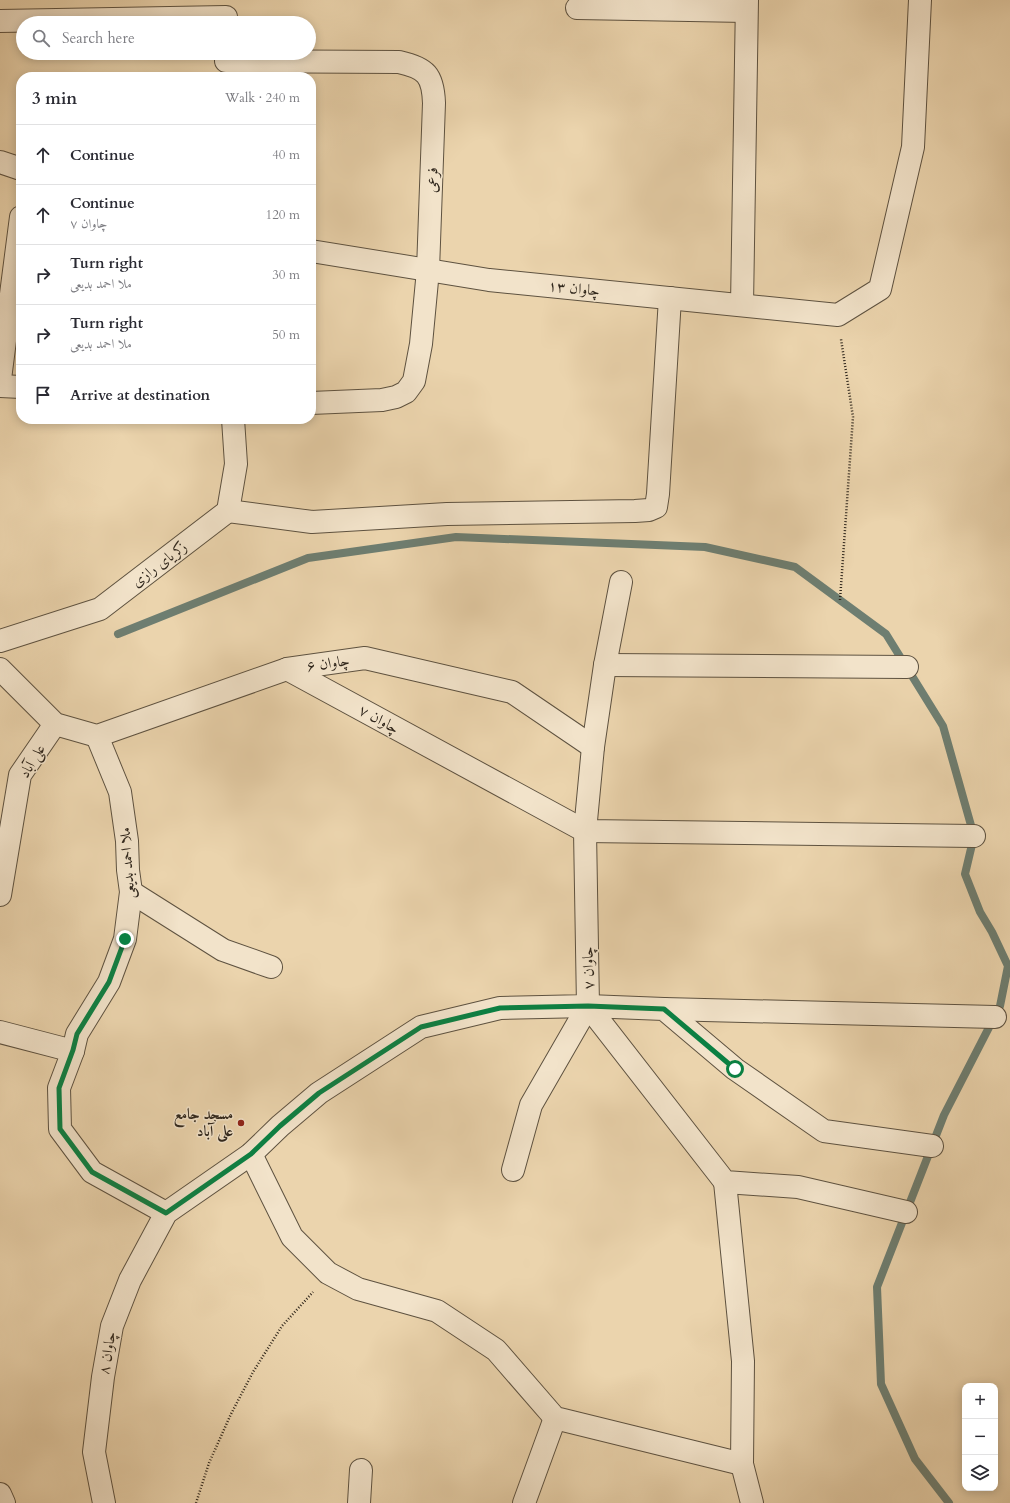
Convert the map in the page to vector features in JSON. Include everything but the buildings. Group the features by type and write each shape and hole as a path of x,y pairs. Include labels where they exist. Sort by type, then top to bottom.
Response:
{"street":[{"path":"838,315 880,289 913,146 920,0"},
{"path":"577,8 746,5 742,305"},
{"path":"129,16 225,13"},
{"path":"0,20 16,20"},
{"name":"فرعی","path":"226,64 399,62 413,65 426,74 430,78 434,91 428,270 421,344 414,381 406,392 382,400 316,403"},
{"path":"0,162 16,167"},
{"path":"0,379 5,297 16,242"},
{"name":"چاوان ۱۳","path":"316,252 489,280 838,315"},
{"path":"233,424 236,464 228,511 312,522 447,514 649,510 656,507 658,494 670,298"},
{"path":"0,386 16,387"},
{"name":"زکریای رازی","path":"0,641 100,609 228,511"},
{"path":"621,582 605,665 593,747 585,831 974,836"},
{"name":"چاوان ۶","path":"97,736 287,669 365,658 512,692 593,747"},
{"path":"605,665 907,668"},
{"path":"0,669 55,724 97,736"},
{"name":"چاوان ۷","path":"166,1213 251,1154 280,1126 319,1093 421,1027 500,1008 588,1006 585,831 287,669"},
{"name":"علی آباد","path":"0,896 20,775 55,724"},
{"name":"ملا احمد بدیعی","path":"97,736 120,792 127,841 128,870 131,892 125,939 109,982 77,1034 73,1050 59,1088 60,1129 92,1172 166,1213"},
{"path":"131,892 223,950 271,967"},
{"path":"588,1006 995,1017"},
{"path":"513,1170 531,1105 588,1006"},
{"path":"588,1006 725,1182 743,1361 742,1464 752,1503"},
{"path":"664,1009 735,1069 824,1131 932,1146"},
{"path":"0,1032 73,1050"},
{"path":"251,1154 292,1237 328,1272 358,1289 437,1311 496,1350 556,1418 742,1464"},
{"path":"725,1182 798,1187 906,1212"},
{"name":"چاوان ۸","path":"104,1503 94,1452 103,1377 112,1326 130,1280 166,1213"},
{"path":"524,1503 556,1418"},
{"path":"359,1503 360,1470"},
{"path":"0,1494 4,1503"}],"path":[{"path":"838,315 853,417 840,600"},
{"path":"196,1503 209,1463 231,1414 253,1372 282,1326 305,1301 328,1272"}],"waterway":[{"path":"118,634 308,558 456,537 705,547 795,567 886,634 943,726 974,836 965,874 980,912 992,932 1008,966 1000,1006 944,1115 877,1287 881,1384 915,1459 949,1503"}],"place":[{"name":"مسجد جامع علی آباد","path":"241,1123"}],"route":[{"path":"125,939 109,982 77,1034 73,1050 59,1088 60,1129 92,1172 166,1213 251,1154 280,1126 319,1093 421,1027 500,1008 588,1006 664,1009 735,1069"}]}
